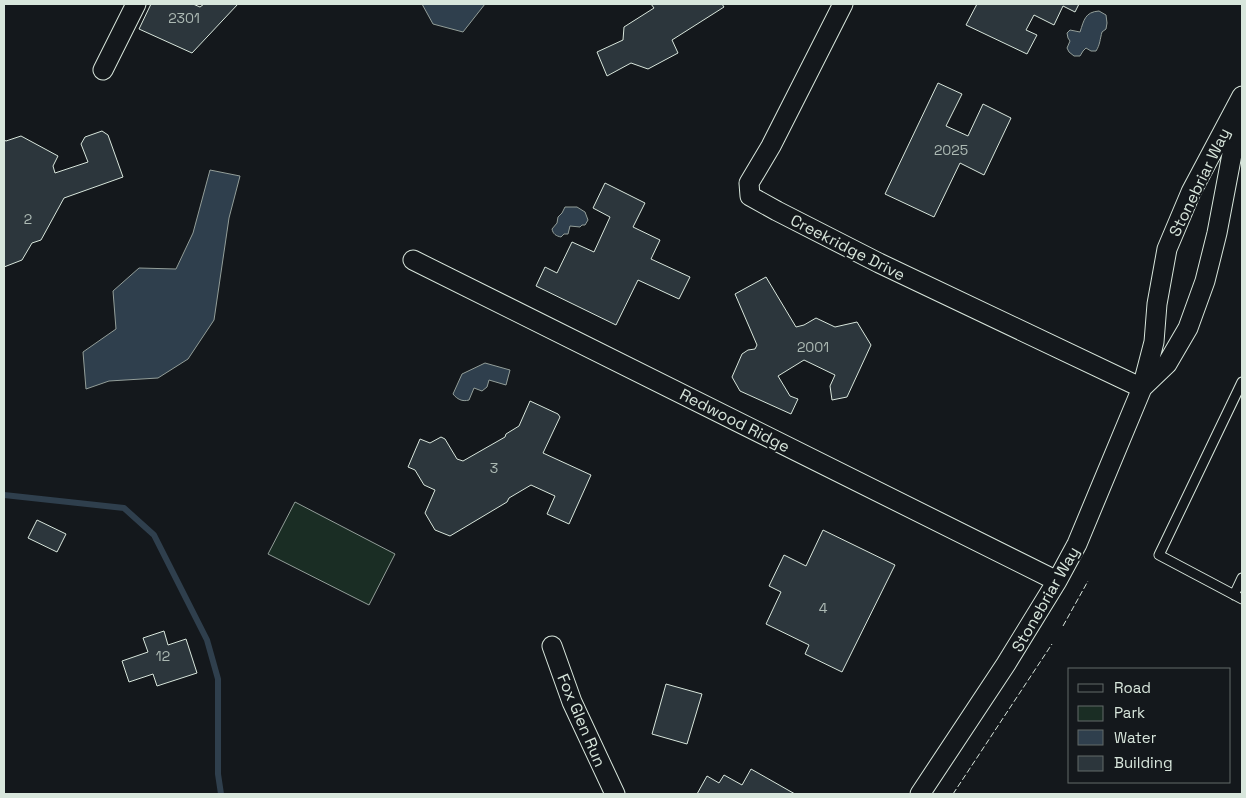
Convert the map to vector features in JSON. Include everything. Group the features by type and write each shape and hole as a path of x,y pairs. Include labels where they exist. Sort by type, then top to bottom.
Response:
{"street":[{"path":"103,70 136,4"},
{"name":"Creekridge Drive","path":"843,4 771,146 749,184 750,196 879,263 1142,388"},
{"name":"Stonebriar Way","path":"920,794 1006,664 1057,581 1077,544 1142,388 1154,342 1167,249 1191,192 1242,96"},
{"name":"Stonebriar Way","path":"1142,388 1167,364 1188,328 1205,281 1217,233 1242,100"},
{"name":"Redwood Ridge","path":"413,260 1057,581"},
{"name":"Fox Glen Run","path":"552,646 572,702 615,794"}],"lane":[{"path":"1242,382 1159,555 1238,597 1242,578"}],"green space":[{"path":"295,502 395,554 369,605 268,554"}],"water":[{"path":"422,4 485,4 463,32 433,24"},
{"path":"1099,11 1106,15 1107,23 1096,51 1086,48 1080,56 1074,56 1067,48 1070,41 1067,33 1070,30 1080,32 1088,15"},
{"path":"210,170 240,176 229,218 214,320 188,359 158,378 109,381 86,389 83,352 116,329 113,291 139,268 176,269 193,233"},
{"path":"565,207 577,207 585,212 588,220 585,225 580,227 570,226 568,234 564,234 561,237 555,234 552,229"},
{"path":"485,363 510,370 506,385 489,380 487,387 482,391 474,388 469,400 466,401 456,397 453,394 462,374"}],"building":[{"path":"151,4 193,4 200,7 204,4 238,4 192,53 139,29"},
{"path":"651,4 722,4 724,7 672,40 678,53 648,69 631,63 607,76 597,52 623,40 624,27 654,8"},
{"path":"977,4 1079,4 1075,12 1063,6 1054,25 1034,15 1026,30 1037,35 1027,54 966,25"},
{"path":"938,83 962,94 946,126 968,136 983,104 1011,118 984,175 960,163 934,217 885,194"},
{"path":"102,131 108,135 123,177 64,198 41,240 32,243 22,260 4,267 4,140 21,136 58,156 53,166 55,173 88,162 81,144 85,137"},
{"path":"605,183 645,203 633,227 660,240 651,259 690,277 679,299 638,280 616,325 536,286 545,267 557,273 572,242 594,252 610,217 593,208"},
{"path":"766,277 796,327 816,318 835,327 857,322 871,345 847,397 832,400 830,386 835,375 804,360 778,376 790,396 798,399 791,414 740,391 732,377 742,354 748,350 755,349 757,345 735,294"},
{"path":"530,401 558,414 560,417 543,453 591,475 569,524 547,514 555,496 531,485 509,498 507,502 450,536 435,530 425,513 435,490 424,485 415,470 408,467 420,439 430,443 441,437 445,439 457,459 463,461 505,437 506,434 519,426"},
{"path":"37,520 66,534 57,552 28,538"},
{"path":"823,530 895,565 842,672 805,654 809,645 766,624 781,592 769,586 784,555 806,566"},
{"path":"164,631 168,645 186,639 197,673 157,686 153,674 129,682 122,661 148,652 143,638"},
{"path":"666,684 702,694 687,744 652,734"},
{"path":"751,769 795,794 697,794 707,776 719,783 724,775 742,785"}],"waterway":[{"path":"4,495 124,508 154,535 207,640 218,679 218,774 221,794"}],"fence":[{"path":"1063,626 1088,581"},
{"path":"953,794 1052,644"}]}
